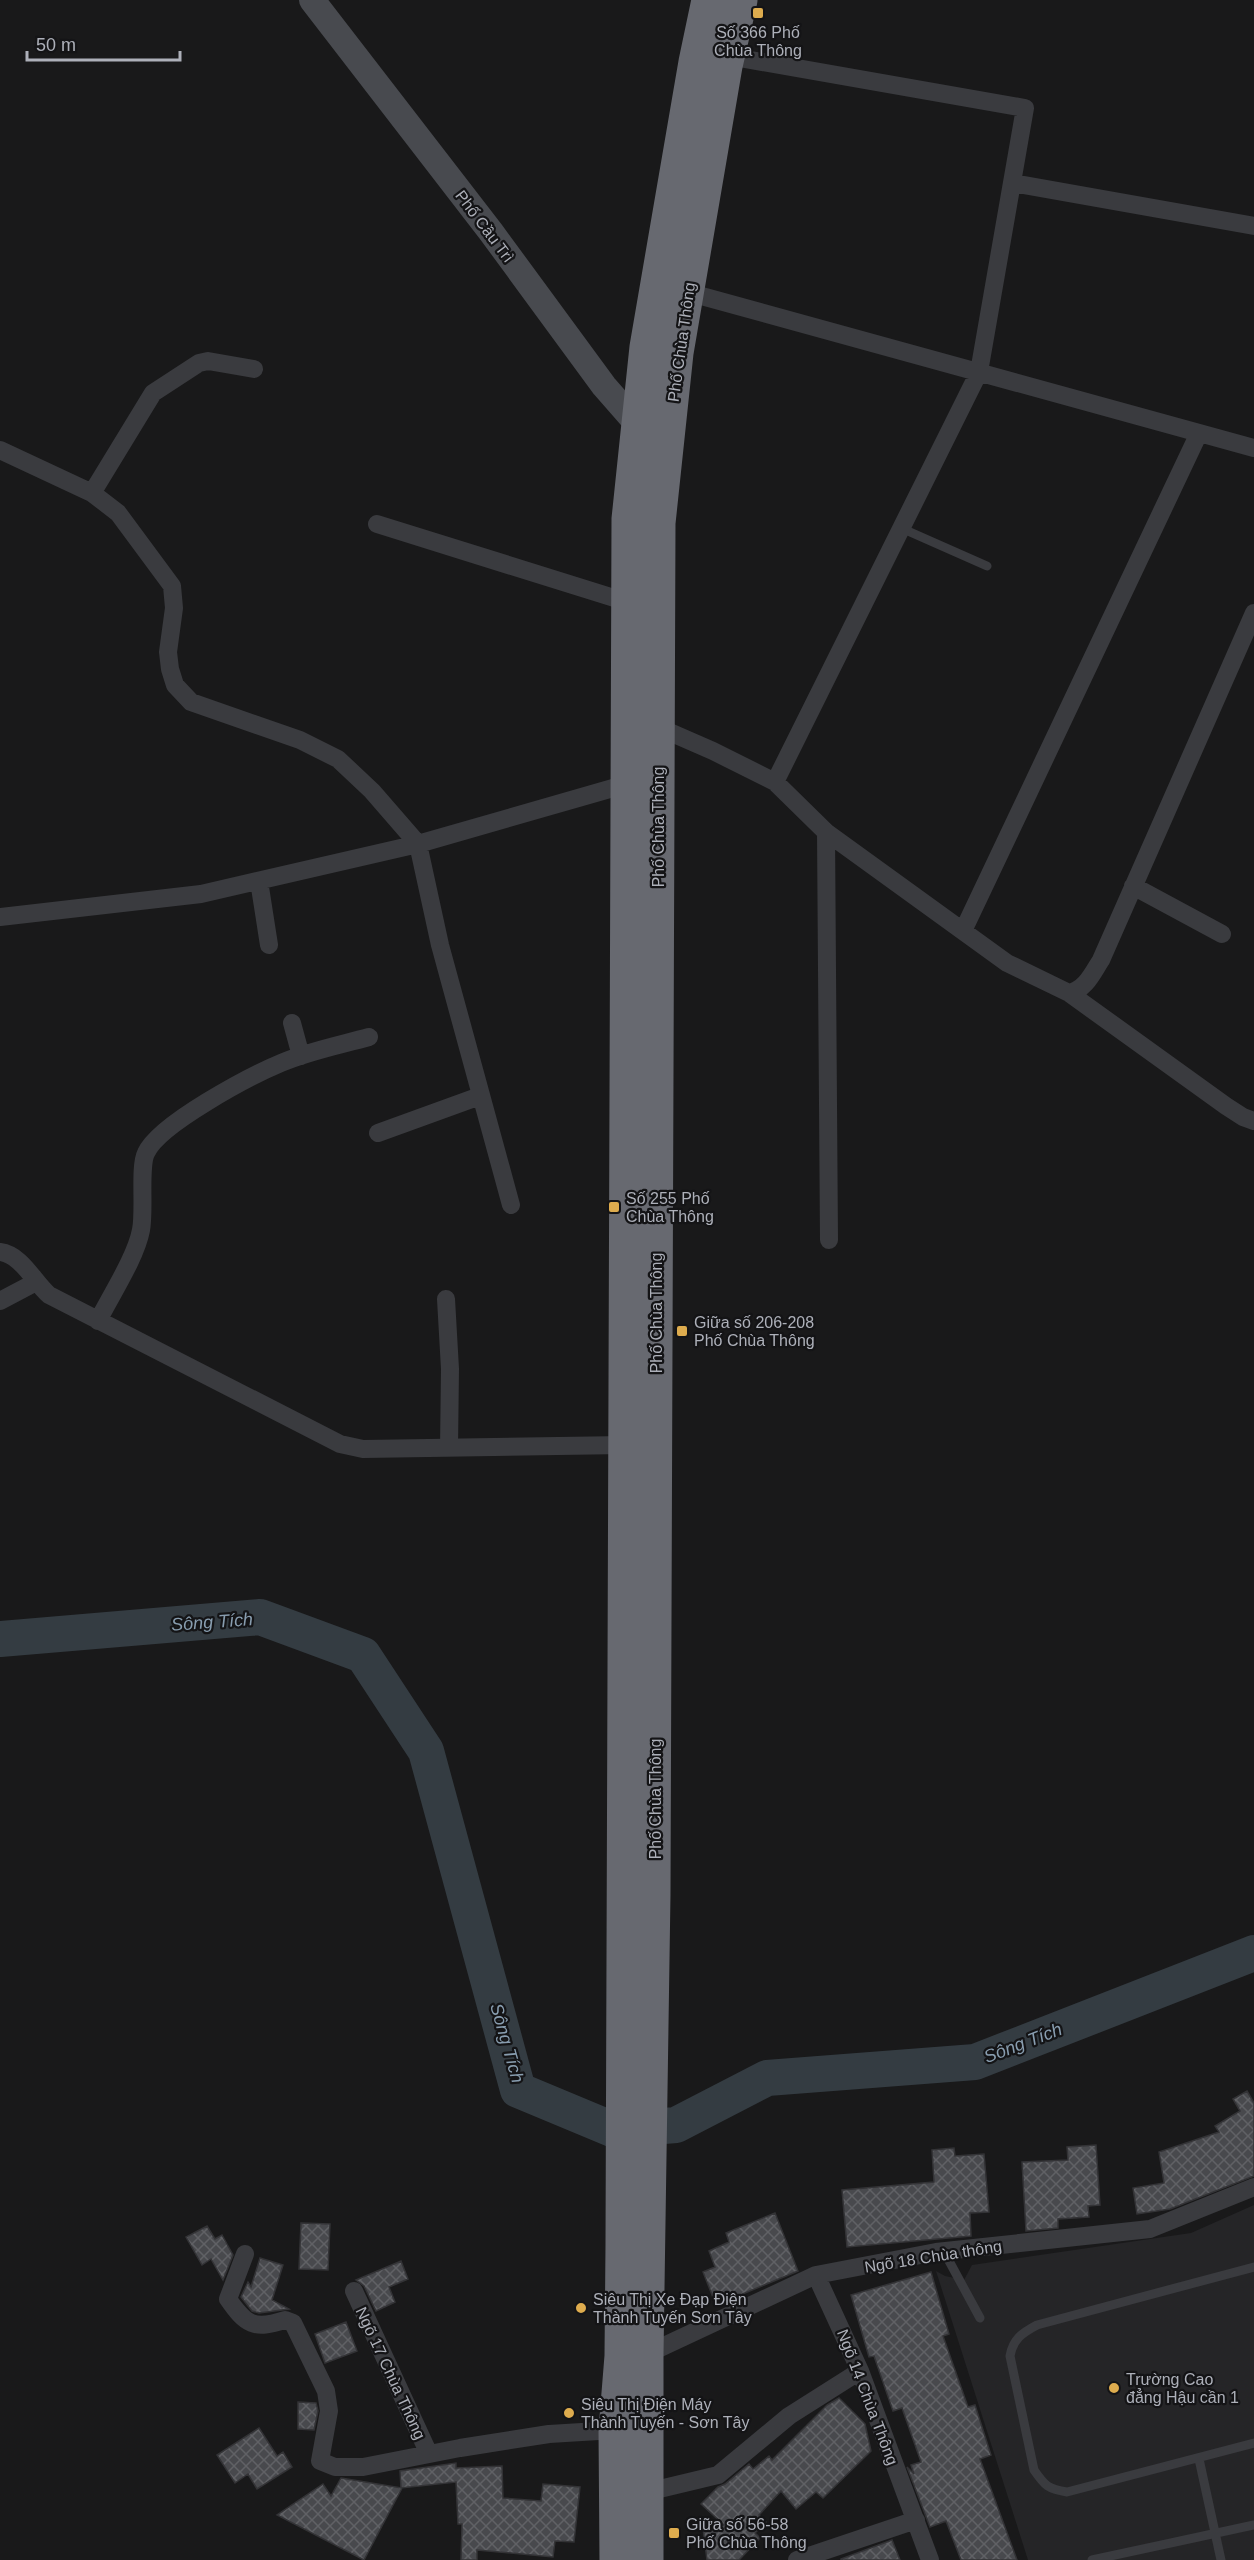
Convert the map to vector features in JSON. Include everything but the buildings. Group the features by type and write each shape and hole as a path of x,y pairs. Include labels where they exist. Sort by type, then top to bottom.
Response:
{"highway":[{"name":"Phố Chùa Thông","path":"647,2560 647,2492 634,2355 659,523 654,430 646,347 694,62 708,0"},
{"name":"Phố Chùa Thông","path":"639,1892 625,1445 627,519 676,353 728,56 741,0"},
{"name":"Phố Chùa Thông","path":"616,2560 615,2430 634,2355"}],"street":[{"name":"Phố Cầu Trì","path":"312,0 491,232 604,386 654,430"},
{"path":"728,56 1025,108 979,372 775,782"},
{"path":"1012,183 1254,226"},
{"path":"687,292 1254,448"},
{"path":"92,492 153,393 159,387 199,363 208,361 254,369"},
{"path":"963,932 1199,433"},
{"path":"0,450 92,492 118,513 172,586 174,608 168,652 170,669 175,685 191,702 300,740 338,759 372,791 418,844 440,945 511,1205"},
{"path":"377,524 627,602"},
{"path":"1069,993 1078,991 1084,986 1101,960 1254,613"},
{"path":"658,727 775,782 826,832 963,932 1007,963 1069,993 1226,1106 1254,1121"},
{"path":"0,917 201,894 418,844 627,784"},
{"path":"826,832 830,1240"},
{"path":"259,880 269,945"},
{"path":"1133,886 1222,934"},
{"path":"292,1023 301,1056"},
{"path":"98,1321 141,1233 143,1165 150,1146 190,1113 282,1063 369,1037"},
{"path":"378,1133 480,1096"},
{"path":"0,1252 16,1258 49,1294 340,1444 363,1449 625,1445"},
{"path":"0,1301 36,1282"},
{"path":"446,1299 450,1369 449,1448"},
{"name":"Ngõ 18 Chùa thông","path":"634,2355 816,2275 936,2252 1150,2229 1254,2187"},
{"name":"Ngõ 17 Chùa Thông","path":"245,2254 228,2299 242,2318 264,2327 285,2320 293,2324 302,2338 326,2391 329,2411 320,2461 335,2467 363,2468 429,2454 549,2434 615,2430"},
{"name":"Ngõ 14 Chùa Thông","path":"816,2275 860,2371 930,2560"},
{"name":"Ngõ 17 Chùa Thông","path":"354,2291 429,2454"},
{"path":"647,2492 718,2475 789,2416 860,2371"},
{"path":"797,2560 916,2520"}],"lane":[{"path":"901,528 987,566"},
{"path":"936,2252 948,2259 980,2318"},
{"path":"1254,2267 1046,2323 1022,2333 1012,2343 1010,2356 1034,2470 1042,2483 1051,2490 1067,2492 1254,2443"},
{"path":"1199,2459 1221,2560"},
{"path":"1092,2560 1254,2525"}],"shaded area":[{"name":"Trường Cao đẳng Hậu cần 1","path":"1254,2205 1254,2560 1028,2560 936,2271 945,2276 964,2280 972,2265 1191,2233"}],"waterway":[{"name":"Sông Tích","path":"0,1639 260,1617 363,1655 426,1751 518,2090 614,2130 676,2125 767,2078 975,2062 1254,1953"}],"place":[{"name":"Số 366 Phố Chùa Thông","path":"758,13"},
{"name":"Số 255 Phố Chùa Thông","path":"614,1207"},
{"name":"Giữa số 206-208 Phố Chùa Thông","path":"682,1331"},
{"name":"Siêu Thị Xe Đạp Điện Thành Tuyến Sơn Tây","path":"581,2308"},
{"name":"Trường Cao đẳng Hậu cần 1","path":"1114,2388"},
{"name":"Siêu Thị Điện Máy Thành Tuyến - Sơn Tây","path":"569,2413"},
{"name":"Giữa số 56-58 Phố Chùa Thông","path":"674,2533"}]}
